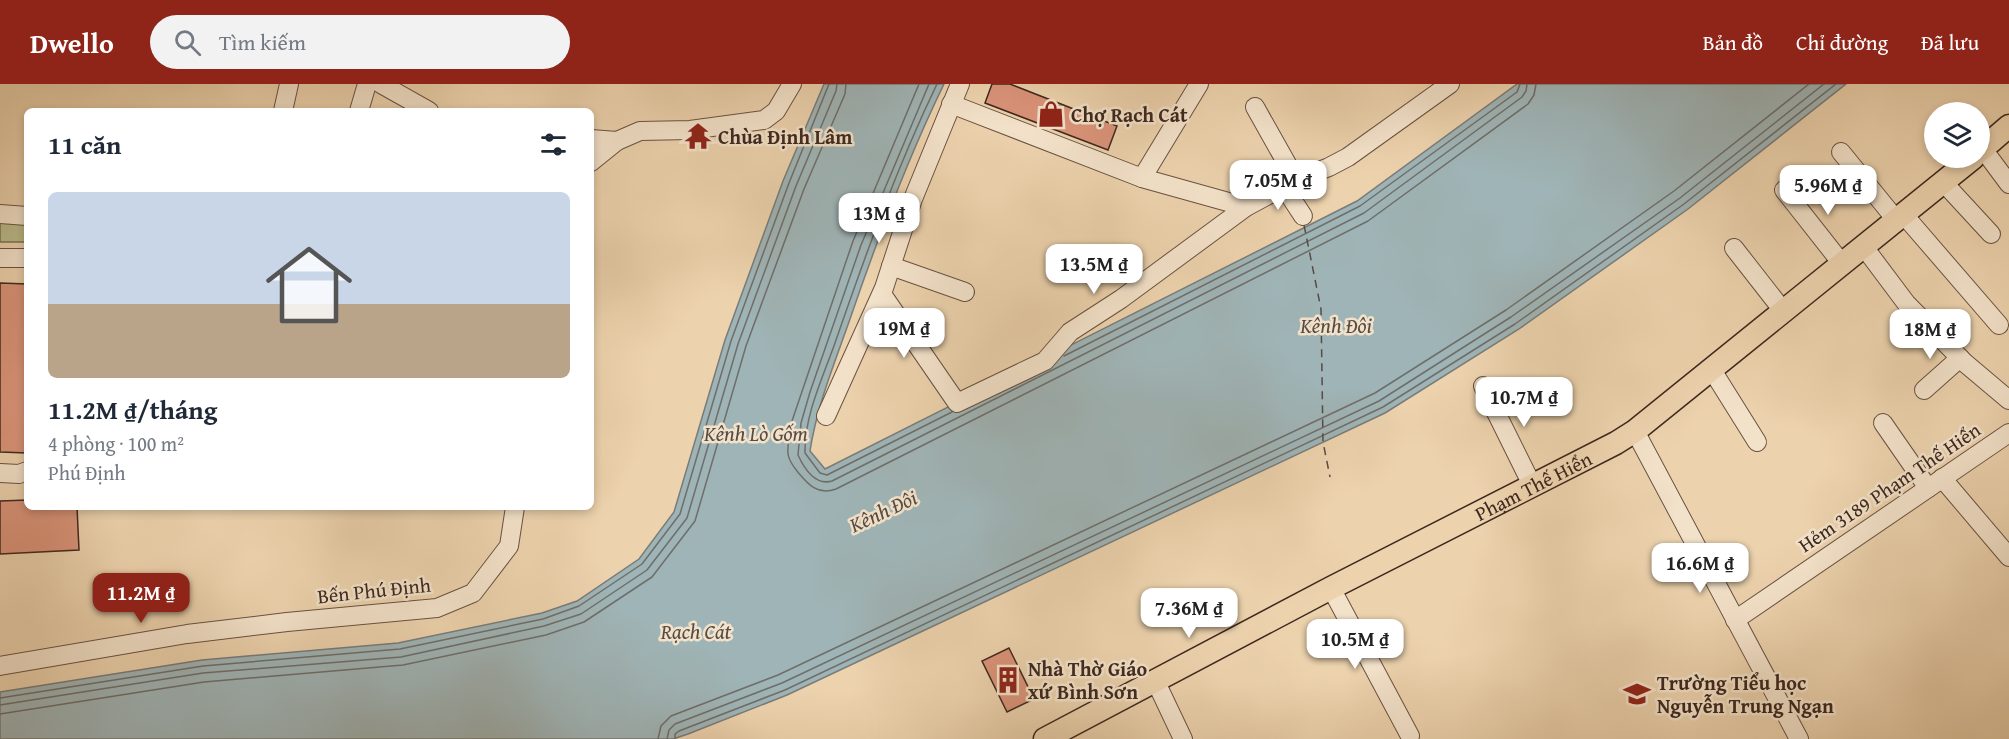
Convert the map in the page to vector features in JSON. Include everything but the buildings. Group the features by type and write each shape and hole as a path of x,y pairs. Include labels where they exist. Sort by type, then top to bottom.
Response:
{"main road":[{"name":"Phạm Thế Hiển","path":"1990,143 2009,126"},
{"name":"Phạm Thế Hiển","path":"1045,739 1331,588 1616,443 1635,431 1712,370 1960,168"}],"street":[{"path":"284,108 289,84"},
{"path":"360,108 367,84"},
{"path":"381,84 424,108"},
{"path":"594,160 617,141 640,131 690,130 764,120 776,111 792,84"},
{"path":"826,416 882,294 913,199 960,84"},
{"path":"1142,178 1199,84"},
{"path":"882,294 957,403 1045,362 1070,332 1129,293 1246,207 1290,183 1348,157 1448,84"},
{"path":"951,104 1142,178 1246,207"},
{"path":"1255,107 1303,216"},
{"path":"594,139 617,141"},
{"path":"1841,152 1999,325"},
{"path":"1990,165 2009,184"},
{"path":"1943,182 1990,234"},
{"path":"1784,190 1843,265"},
{"path":"0,214 24,216"},
{"path":"1864,247 1906,303 1959,358 2009,400"},
{"path":"1734,248 1784,312"},
{"path":"0,258 24,258"},
{"path":"891,266 965,292"},
{"path":"1924,390 1959,358"},
{"path":"1712,370 1756,442"},
{"path":"1483,386 1533,487"},
{"path":"1883,423 1935,483 2009,557"},
{"path":"1635,431 1799,739"},
{"name":"Hẻm 3189 Phạm Thế Hiển","path":"1735,620 2009,433"},
{"path":"0,473 24,472"},
{"name":"Bến Phú Định","path":"0,666 187,634 437,608 473,593 509,546 515,510"},
{"path":"1331,588 1410,736"},
{"path":"1155,680 1183,739"}],"green space":[{"path":"0,221 24,222 24,242 0,242"}],"water":[{"path":"824,84 944,84 893,200 822,400 810,451 825,469 1357,201 1517,84 1846,84 1688,209 1519,329 1385,413 787,695 688,734 673,739 0,739 0,692 202,660 398,643 542,613 577,601 639,559 674,512 725,340 783,181"}],"ferry route":[{"path":"1304,225 1321,309 1323,442 1330,477"}],"place":[{"name":"Chợ Rạch Cát","path":"1051,114"},
{"name":"Chùa Định Lâm","path":"698,136"},
{"name":"Nhà Thờ Giáo xứ Bình Sơn","path":"1008,680"},
{"name":"Trường Tiểu học Nguyễn Trung Ngạn","path":"1637,694"}],"water label":[{"name":"Kênh Đôi","path":"1336,325"},
{"name":"Kênh Lò Gốm","path":"756,433"},
{"name":"Kênh Đôi","path":"883,511"},
{"name":"Rạch Cát","path":"696,631"}]}
